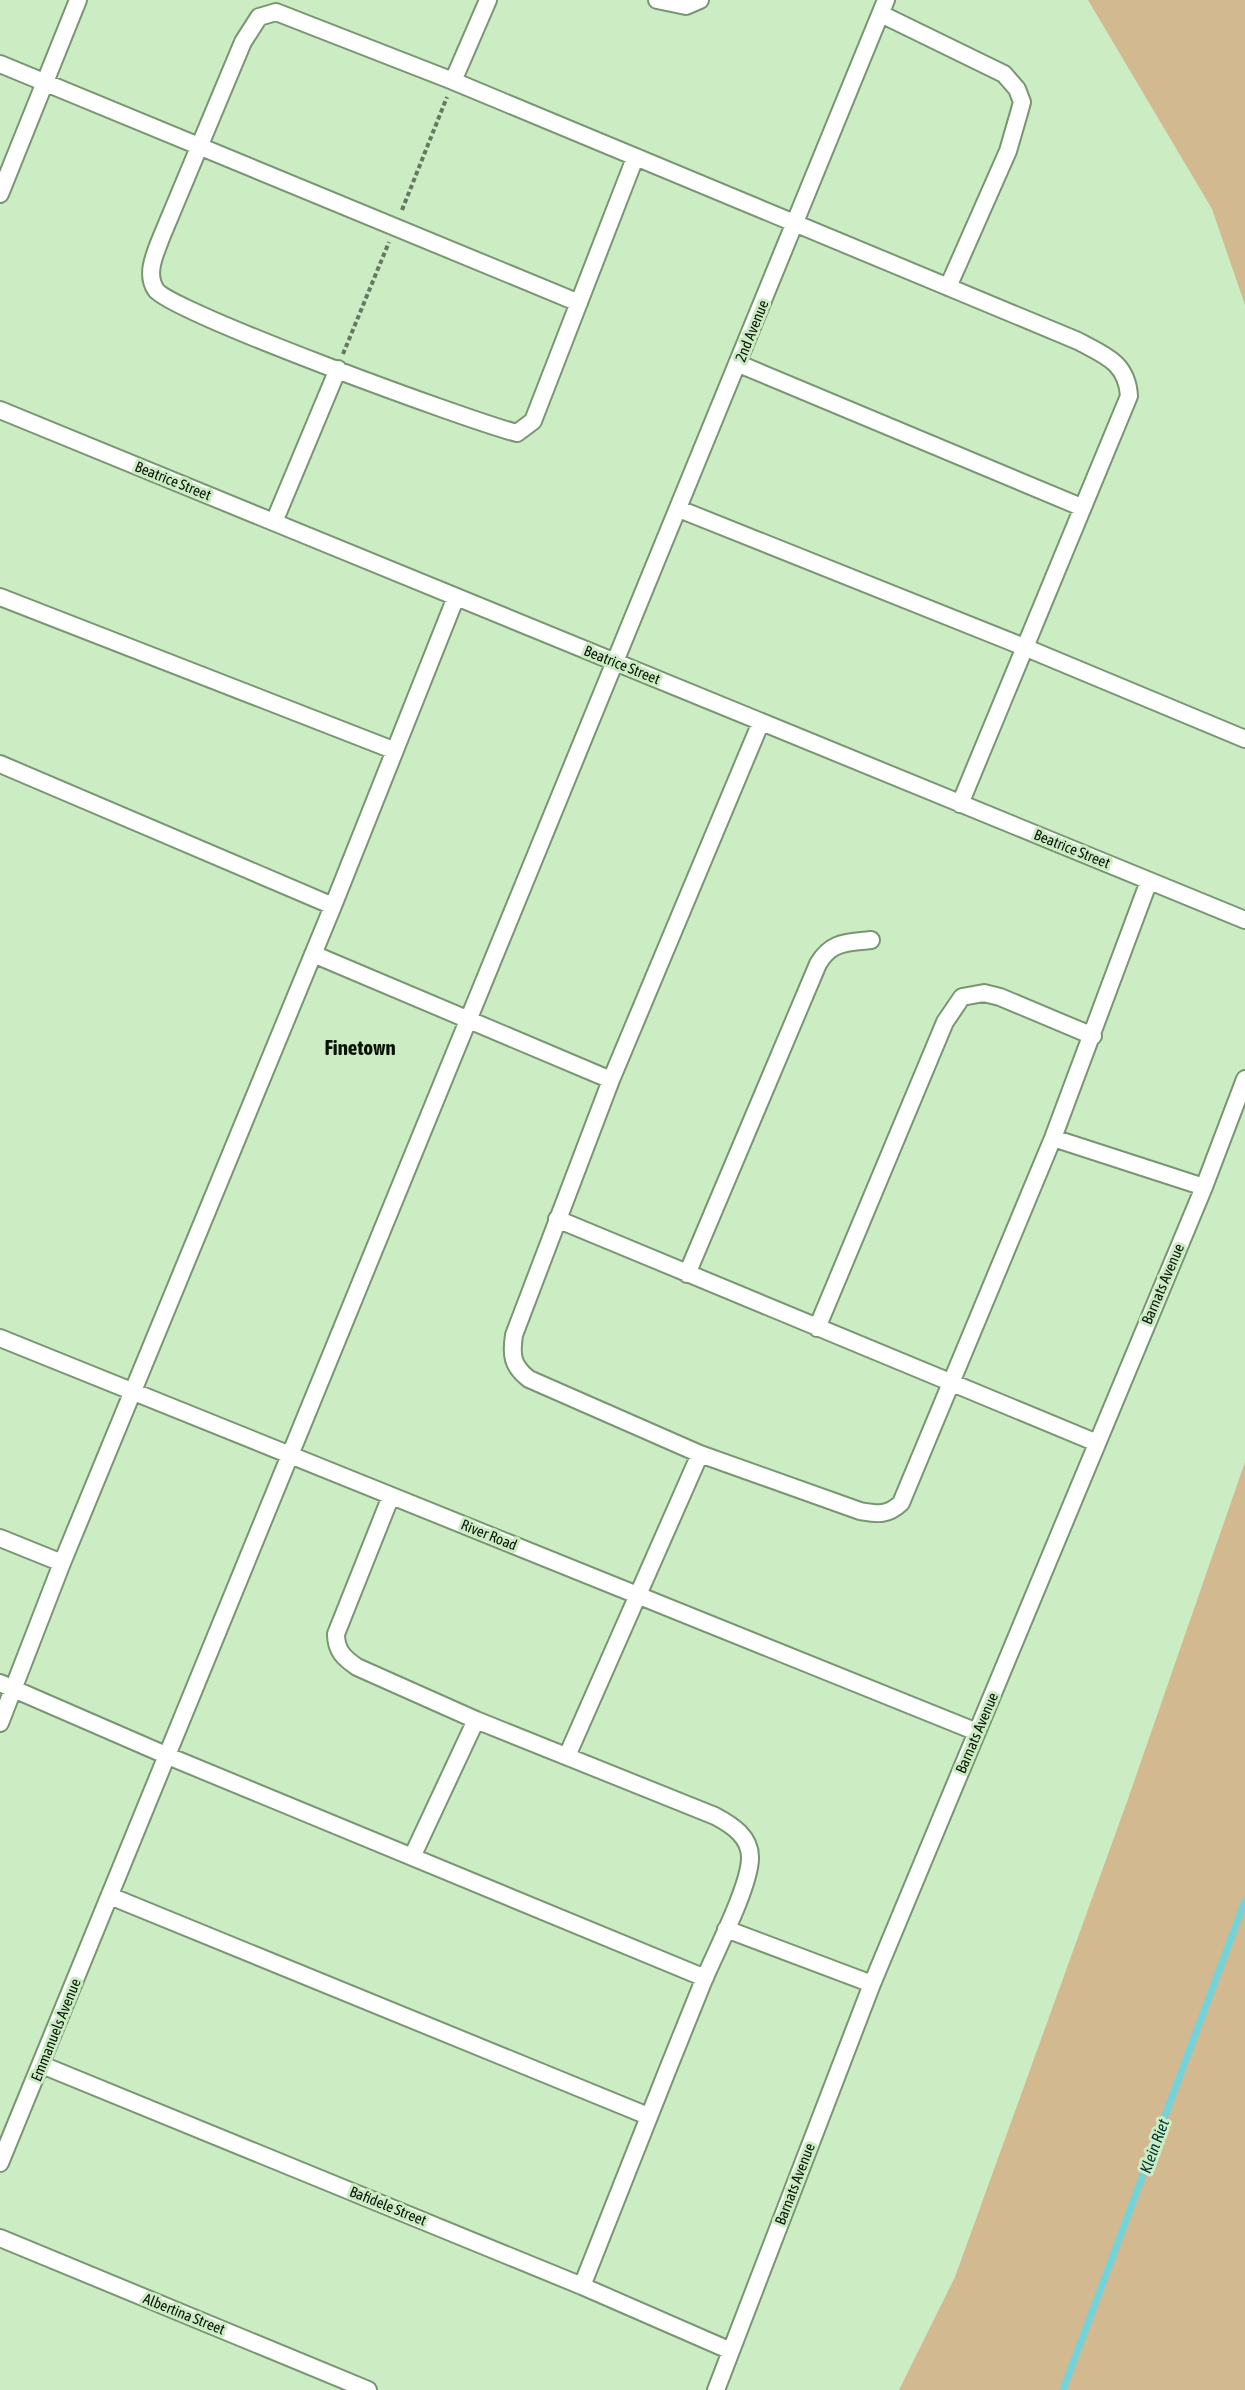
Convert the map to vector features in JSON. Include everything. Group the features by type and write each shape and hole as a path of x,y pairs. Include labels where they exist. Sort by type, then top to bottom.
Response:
{"street":[{"path":"0,194 78,0"},
{"path":"453,81 488,0"},
{"path":"657,0 686,6 700,0"},
{"path":"883,7 1004,74 1017,89 1022,102 1008,151 948,287"},
{"name":"2nd Avenue","path":"291,1456 680,509 883,7"},
{"path":"635,158 533,421 517,433 338,369 173,303 157,292 152,282 152,264 243,42 252,25 266,14 276,12 453,81 1078,341 1113,360 1128,381 1129,396 1124,411 1081,507 960,804"},
{"path":"0,64 579,303"},
{"path":"739,364 1081,507"},
{"path":"274,522 338,369"},
{"name":"Beatrice Street","path":"0,410 1245,920"},
{"path":"680,509 1024,647 1245,740"},
{"path":"0,597 393,750"},
{"path":"0,1723 7,1686 134,1392 333,906 393,750 456,597"},
{"path":"761,722 611,1080 514,1335 512,1352 514,1363 528,1379 700,1454 838,1505 879,1515 890,1513 901,1503 1053,1138 1149,881"},
{"path":"0,764 333,906"},
{"path":"687,1274 818,964 834,945 843,942 872,940"},
{"path":"313,954 469,1022 611,1080"},
{"path":"817,1328 945,1022 962,997 984,993 1000,997 1093,1036"},
{"name":"Barnats Avenue","path":"716,2390 872,1984 1204,1187 1245,1079"},
{"path":"1053,1138 1204,1187"},
{"path":"557,1219 1097,1443"},
{"name":"River Road","path":"0,1338 977,1732"},
{"path":"567,1756 700,1454"},
{"name":"Emmanuels Avenue","path":"0,2163 291,1456"},
{"path":"392,1496 336,1634 339,1651 357,1667 476,1720 715,1816 742,1834 750,1858 726,1929 648,2116 582,2286"},
{"path":"0,1538 62,1563"},
{"path":"7,1686 168,1756 705,1978"},
{"path":"412,1857 476,1720"},
{"path":"110,1896 648,2116"},
{"path":"726,1929 872,1984"},
{"name":"Bafidele Street","path":"42,2065 582,2286 731,2351"},
{"name":"Albertina Street","path":"0,2238 368,2390"}],"shaded area":[{"path":"1088,0 1245,0 1245,305 1212,209"},
{"path":"1245,1462 1245,2390 899,2390 955,2277 1128,1799"}],"waterway":[{"name":"Klein Riet","path":"1063,2390 1245,1901"}],"district":[{"name":"Finetown","path":"360,1048"}]}
